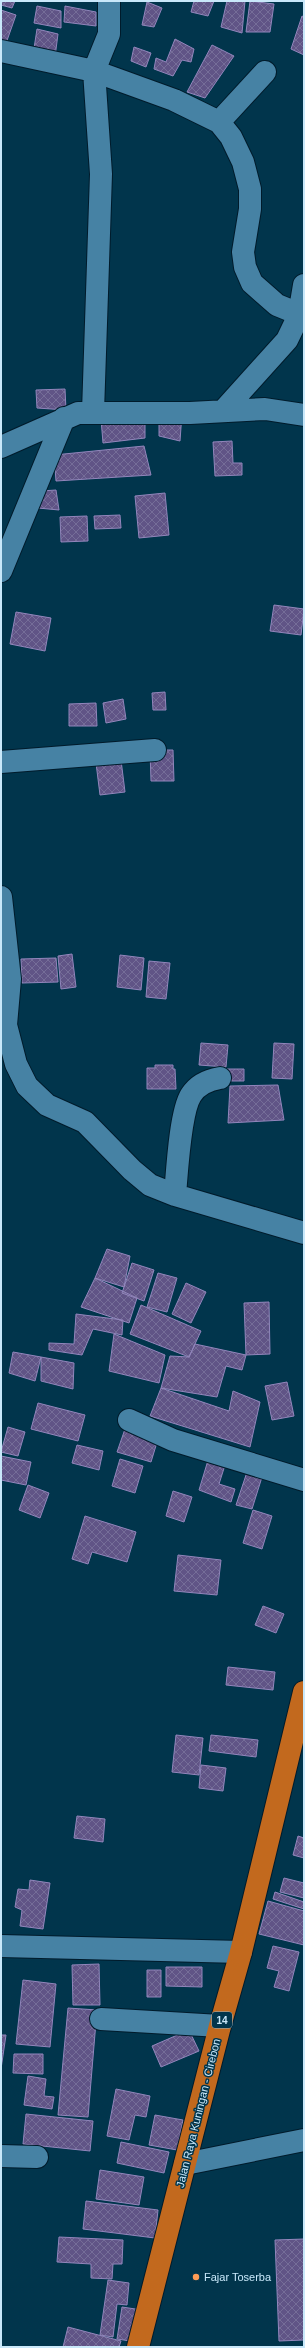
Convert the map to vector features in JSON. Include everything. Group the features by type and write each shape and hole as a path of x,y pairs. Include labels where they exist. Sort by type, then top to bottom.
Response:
{"highway":[{"name":"Jalan Raya Kuningan - Cirebon","path":"138,2347 220,2026 241,1952 304,1692"}],"street":[{"path":"94,412 101,174 94,71 108,34 109,1"},
{"path":"1,51 94,71 174,100 219,122 231,137 243,162 250,189 250,209 244,252 245,267 252,283 277,305 302,316"},
{"path":"219,122 265,72"},
{"path":"223,411 287,340 302,316 304,285"},
{"path":"1,447 71,414 94,412 223,411 265,409 304,415"},
{"path":"1,571 64,418"},
{"path":"11,761 155,750"},
{"path":"1,897 6,980 3,1027 16,1064 27,1086 47,1105 85,1122 132,1170 150,1185 175,1195 304,1232"},
{"path":"175,1195 180,1141 191,1095 201,1084 220,1078"},
{"path":"128,1420 173,1440 304,1480"},
{"path":"1,1946 241,1952"},
{"path":"101,2019 220,2026"},
{"path":"185,2164 304,2140"},
{"path":"1,2156 37,2157"}],"building":[{"path":"1,1 15,1 12,8 1,5"},
{"path":"194,1 214,1 208,16 191,12"},
{"path":"227,1 245,1 242,33 221,27"},
{"path":"250,1 274,4 270,32 246,32"},
{"path":"147,2 162,8 154,27 142,25"},
{"path":"37,6 61,11 61,28 34,23"},
{"path":"65,6 96,12 96,26 64,22"},
{"path":"1,10 16,15 4,49 1,48"},
{"path":"302,16 304,17 304,55 291,49"},
{"path":"37,29 58,34 55,57 33,55"},
{"path":"175,39 194,49 191,62 182,60 173,76 154,69 156,58 166,62"},
{"path":"212,45 234,56 205,98 187,92"},
{"path":"134,47 151,53 146,67 131,61"},
{"path":"65,389 66,410 37,408 36,390"},
{"path":"159,412 182,413 180,441 159,436"},
{"path":"145,415 145,438 103,443 101,419"},
{"path":"232,441 233,463 242,463 242,475 215,476 213,442"},
{"path":"144,446 151,475 56,481 54,455"},
{"path":"56,490 59,510 38,508 41,491"},
{"path":"165,493 169,535 139,538 135,496"},
{"path":"120,515 121,528 95,529 94,516"},
{"path":"87,516 88,541 61,542 60,517"},
{"path":"274,605 304,609 301,635 270,631"},
{"path":"16,612 51,618 45,651 10,644"},
{"path":"165,692 166,710 153,710 152,693"},
{"path":"123,699 126,719 106,723 103,703"},
{"path":"96,703 97,726 69,726 69,704"},
{"path":"150,750 173,750 174,781 151,781"},
{"path":"121,760 125,792 100,795 96,763"},
{"path":"72,954 76,987 61,989 58,956"},
{"path":"120,955 144,958 141,990 117,987"},
{"path":"56,958 58,982 22,983 21,959"},
{"path":"149,961 170,963 166,999 146,997"},
{"path":"201,1043 228,1045 226,1067 199,1065"},
{"path":"274,1043 294,1044 292,1079 272,1078"},
{"path":"155,1065 173,1065 173,1069 175,1069 176,1089 147,1089 147,1068 155,1068"},
{"path":"226,1069 244,1069 244,1081 226,1081"},
{"path":"278,1085 284,1120 228,1123 230,1086"},
{"path":"107,1249 130,1256 124,1287 95,1278"},
{"path":"132,1263 154,1270 144,1301 122,1293"},
{"path":"158,1273 177,1278 167,1312 147,1307"},
{"path":"95,1278 137,1298 129,1323 81,1307"},
{"path":"186,1283 206,1292 191,1323 172,1314"},
{"path":"269,1302 270,1354 246,1355 244,1303"},
{"path":"141,1305 201,1331 189,1357 130,1334"},
{"path":"76,1314 123,1320 122,1335 93,1329 82,1355 49,1350 49,1343 74,1344"},
{"path":"114,1334 165,1355 159,1383 109,1371"},
{"path":"195,1344 246,1355 242,1370 226,1366 217,1397 161,1388 170,1356 189,1357"},
{"path":"13,1352 41,1357 35,1381 9,1373"},
{"path":"41,1357 74,1363 73,1389 41,1381"},
{"path":"287,1382 294,1416 272,1420 265,1386"},
{"path":"161,1388 229,1411 233,1391 260,1402 250,1447 150,1416"},
{"path":"38,1403 85,1415 78,1441 31,1429"},
{"path":"8,1427 25,1432 18,1456 1,1452"},
{"path":"125,1429 158,1439 151,1462 117,1452"},
{"path":"77,1445 103,1451 99,1470 72,1463"},
{"path":"1,1456 31,1462 26,1485 1,1480"},
{"path":"209,1457 226,1462 219,1484 235,1489 231,1502 199,1490"},
{"path":"120,1459 143,1466 135,1493 112,1486"},
{"path":"247,1472 262,1477 252,1509 236,1505"},
{"path":"28,1485 49,1493 40,1518 19,1510"},
{"path":"173,1491 192,1497 184,1522 166,1516"},
{"path":"253,1510 272,1516 262,1549 243,1543"},
{"path":"85,1516 136,1532 127,1562 92,1552 88,1564 72,1559"},
{"path":"178,1555 221,1560 217,1595 174,1591"},
{"path":"263,1606 284,1614 276,1633 255,1625"},
{"path":"228,1667 275,1672 273,1690 226,1685"},
{"path":"176,1735 203,1738 199,1775 172,1772"},
{"path":"211,1735 258,1740 256,1757 209,1751"},
{"path":"201,1765 226,1768 223,1791 199,1788"},
{"path":"77,1816 105,1819 103,1842 74,1838"},
{"path":"298,1836 304,1838 304,1858 293,1855"},
{"path":"284,1878 304,1883 304,1898 280,1892"},
{"path":"30,1880 50,1883 43,1929 20,1926 22,1910 15,1907 18,1889 29,1890"},
{"path":"275,1892 304,1902 304,1909 273,1899"},
{"path":"268,1901 304,1911 304,1945 259,1934"},
{"path":"273,1946 299,1952 289,1991 274,1987 279,1971 267,1968"},
{"path":"99,1964 100,2005 73,2005 72,1965"},
{"path":"166,1967 202,1967 202,1987 166,1986"},
{"path":"147,1970 161,1970 161,1997 147,1997"},
{"path":"23,1980 56,1984 50,2047 16,2044"},
{"path":"68,2008 97,2010 88,2117 58,2115"},
{"path":"189,2030 199,2051 161,2067 152,2046"},
{"path":"1,2035 6,2035 1,2069"},
{"path":"14,2054 43,2054 43,2074 13,2073"},
{"path":"28,2076 46,2079 44,2096 54,2097 52,2109 24,2105"},
{"path":"116,2089 150,2096 146,2117 135,2115 129,2140 107,2136"},
{"path":"26,2114 93,2121 90,2151 23,2144"},
{"path":"155,2115 183,2120 177,2150 149,2145"},
{"path":"121,2142 169,2152 164,2173 117,2163"},
{"path":"100,2170 144,2177 139,2205 96,2199"},
{"path":"86,2201 158,2210 155,2238 83,2229"},
{"path":"59,2237 123,2240 122,2264 113,2264 112,2279 91,2278 91,2264 57,2262"},
{"path":"304,2239 304,2340 279,2341 275,2240"},
{"path":"108,2280 129,2283 127,2305 117,2304 113,2337 100,2335"},
{"path":"122,2307 142,2310 137,2342 117,2339"},
{"path":"68,2327 121,2341 119,2347 63,2347"}],"place":[{"name":"Fajar Toserba","path":"196,2277"}]}
